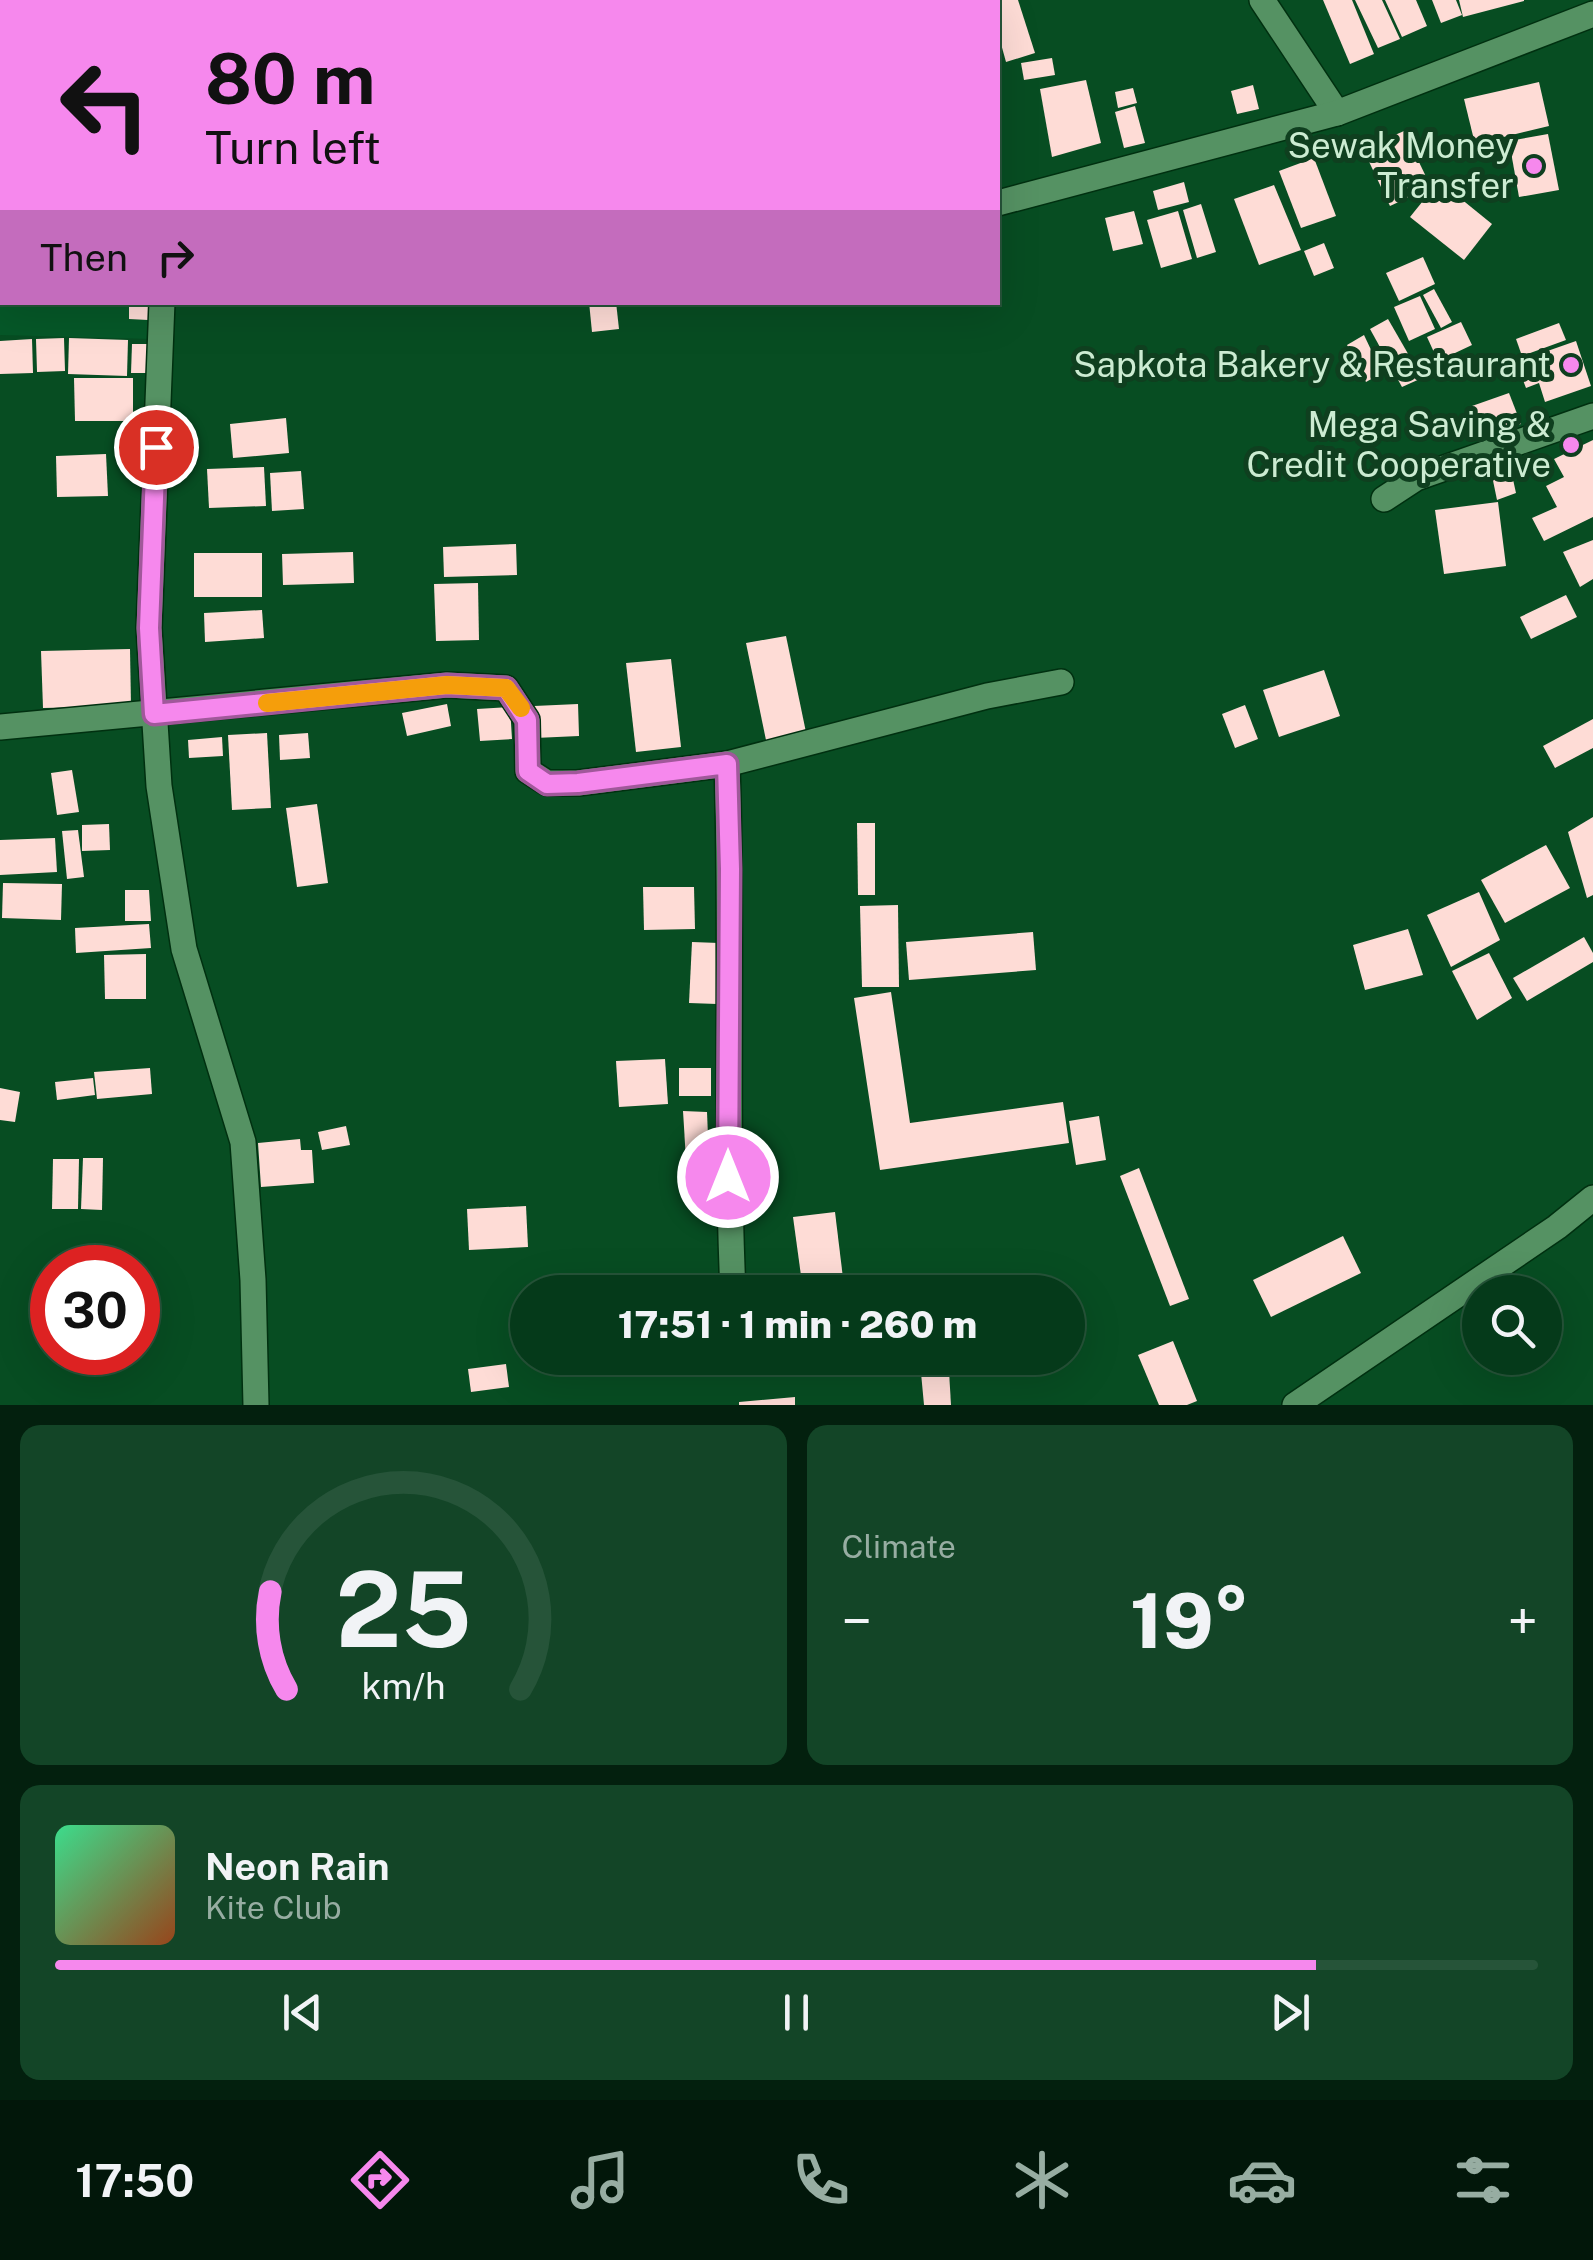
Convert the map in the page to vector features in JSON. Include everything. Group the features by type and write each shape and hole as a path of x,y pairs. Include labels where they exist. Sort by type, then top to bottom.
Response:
{"street":[{"path":"1262,0 1337,113"},
{"path":"1000,202 1337,113 1593,14"},
{"path":"162,305 149,628 159,786 184,948 243,1142 253,1280 256,1405"},
{"path":"1384,499 1416,478 1593,416"},
{"path":"0,727 447,685 506,688 527,720 528,771 547,784 578,783 727,764 987,696 1060,682"},
{"path":"727,764 728,1177 732,1275"},
{"path":"1295,1405 1557,1227 1593,1198"}],"shaded area":[{"path":"0,305 153,305 152,339 0,335"}],"building":[{"path":"1000,0 1018,0 1035,53 1006,62 1000,40"},
{"path":"1323,0 1352,0 1374,54 1350,64"},
{"path":"1355,0 1382,0 1400,39 1378,48"},
{"path":"1385,0 1416,0 1427,26 1402,37"},
{"path":"1432,0 1456,0 1462,15 1441,23"},
{"path":"1459,0 1524,0 1524,1 1463,17"},
{"path":"1052,58 1055,75 1024,80 1021,63"},
{"path":"1086,80 1101,143 1052,157 1040,89"},
{"path":"1539,82 1549,126 1475,144 1464,99"},
{"path":"1253,85 1259,109 1237,114 1231,91"},
{"path":"1133,88 1137,103 1118,108 1115,92"},
{"path":"1135,106 1145,143 1124,148 1115,112"},
{"path":"1404,131 1431,187 1390,206 1363,149"},
{"name":"Sewak Money Transfer","path":"1548,134 1559,190 1519,197 1509,141"},
{"path":"1314,158 1336,216 1301,228 1279,171"},
{"path":"1439,181 1492,224 1464,260 1410,217"},
{"path":"1184,182 1189,202 1158,210 1153,191"},
{"path":"1274,185 1301,250 1259,265 1234,199"},
{"path":"1201,204 1216,252 1197,258 1183,210"},
{"path":"1134,211 1143,244 1113,251 1105,218"},
{"path":"1178,211 1192,259 1161,268 1147,220"},
{"path":"1324,243 1334,268 1314,276 1304,251"},
{"path":"1423,257 1435,284 1399,301 1386,273"},
{"path":"1434,289 1452,322 1441,328 1423,295"},
{"path":"1420,296 1435,329 1409,341 1394,307"},
{"path":"129,305 148,305 148,320 129,319"},
{"path":"589,305 616,305 619,329 592,332"},
{"path":"1388,319 1422,378 1402,387 1370,329"},
{"path":"1461,322 1472,345 1438,361 1427,337"},
{"path":"1559,323 1566,340 1522,356 1516,339"},
{"path":"1364,335 1382,373 1366,382 1347,345"},
{"path":"64,338 65,371 37,372 36,339"},
{"path":"69,338 128,340 127,376 68,374"},
{"path":"32,339 33,373 0,374 0,341"},
{"path":"1576,341 1591,386 1545,402 1539,383 1526,388 1516,362"},
{"path":"132,344 149,344 149,373 131,373"},
{"path":"74,378 133,378 133,421 75,421"},
{"path":"1509,393 1521,424 1483,438 1472,406"},
{"path":"286,418 289,453 233,458 230,424"},
{"path":"1593,440 1593,517 1544,541 1532,518 1557,507 1546,486 1564,477 1554,459"},
{"path":"1507,452 1516,493 1497,500 1489,461"},
{"path":"106,454 108,496 57,497 56,456"},
{"path":"264,467 266,506 209,508 207,469"},
{"path":"301,471 304,509 272,511 270,473"},
{"path":"1498,502 1506,566 1444,574 1435,510"},
{"path":"1593,540 1593,579 1580,587 1563,552"},
{"path":"516,544 517,575 444,577 443,547"},
{"path":"353,552 354,583 283,585 282,554"},
{"path":"194,553 262,553 262,597 194,597"},
{"path":"478,583 479,640 436,641 434,584"},
{"path":"1566,595 1577,617 1531,639 1520,617"},
{"path":"262,610 264,638 205,642 204,613"},
{"path":"786,636 807,737 767,745 746,643"},
{"path":"130,649 131,706 43,708 41,651"},
{"path":"671,659 681,747 636,752 626,663"},
{"path":"1324,670 1340,716 1279,737 1263,690"},
{"path":"447,704 451,726 407,736 402,713"},
{"path":"578,704 579,736 535,738 534,706"},
{"path":"1245,705 1258,739 1235,748 1222,714"},
{"path":"510,707 512,739 480,741 477,709"},
{"path":"1593,719 1593,748 1555,768 1543,746"},
{"path":"267,733 271,808 232,810 228,735"},
{"path":"308,733 310,758 280,760 279,735"},
{"path":"222,737 223,756 189,758 188,740"},
{"path":"72,770 79,812 57,815 51,773"},
{"path":"317,804 328,883 297,887 286,808"},
{"path":"1593,817 1593,895 1587,898 1568,832"},
{"path":"857,823 875,823 875,895 858,895"},
{"path":"109,824 110,850 82,851 82,825"},
{"path":"78,830 84,877 67,879 62,831"},
{"path":"55,838 57,872 0,875 0,840"},
{"path":"1546,845 1570,888 1505,923 1481,880"},
{"path":"3,883 62,884 61,920 2,918"},
{"path":"643,887 694,887 695,929 644,930"},
{"path":"125,890 149,890 151,921 125,921"},
{"path":"1479,892 1500,940 1451,967 1427,915"},
{"path":"898,905 899,987 862,987 860,906"},
{"path":"149,924 151,948 76,953 75,928"},
{"path":"1408,929 1423,975 1365,990 1353,945"},
{"path":"1033,932 1036,970 909,980 906,942"},
{"path":"1584,937 1593,953 1593,962 1527,1001 1513,978"},
{"path":"692,942 719,943 717,1004 689,1003"},
{"path":"1489,953 1512,998 1477,1020 1452,971"},
{"path":"146,954 146,999 105,999 104,955"},
{"path":"891,992 910,1123 1063,1102 1069,1143 880,1170 854,998"},
{"path":"665,1059 668,1104 619,1107 616,1061"},
{"path":"150,1068 152,1094 97,1099 94,1072"},
{"path":"679,1068 711,1068 711,1096 679,1096"},
{"path":"93,1078 95,1095 57,1100 55,1082"},
{"path":"0,1088 20,1092 15,1122 0,1120"},
{"path":"683,1111 707,1112 709,1160 686,1160"},
{"path":"1099,1116 1106,1160 1076,1165 1069,1121"},
{"path":"346,1126 350,1145 322,1150 318,1132"},
{"path":"300,1139 301,1150 312,1150 314,1183 261,1187 258,1143"},
{"path":"83,1158 103,1158 102,1210 81,1209"},
{"path":"53,1159 79,1159 78,1209 52,1209"},
{"path":"1139,1168 1189,1299 1170,1306 1120,1176"},
{"path":"526,1206 528,1247 469,1250 467,1209"},
{"path":"835,1212 843,1275 801,1275 793,1217"},
{"path":"1343,1236 1361,1273 1271,1317 1253,1280"},
{"path":"1173,1341 1197,1401 1159,1405 1138,1355"},
{"path":"506,1364 509,1387 471,1392 468,1369"},
{"path":"921,1375 949,1375 951,1405 924,1405"},
{"path":"795,1397 795,1405 739,1405 739,1402"}],"slow traffic":[{"path":"267,703 447,685 506,688 521,708"}],"place":[{"name":"Sewak Money Transfer","path":"1534,166"},
{"name":"Sapkota Bakery & Restaurant","path":"1571,365"},
{"name":"Mega Saving & Credit Cooperative","path":"1571,445"}],"route":[{"path":"156,447 149,628 154,714 447,685 506,688 527,720 528,771 547,784 727,764 728,1177"}]}
